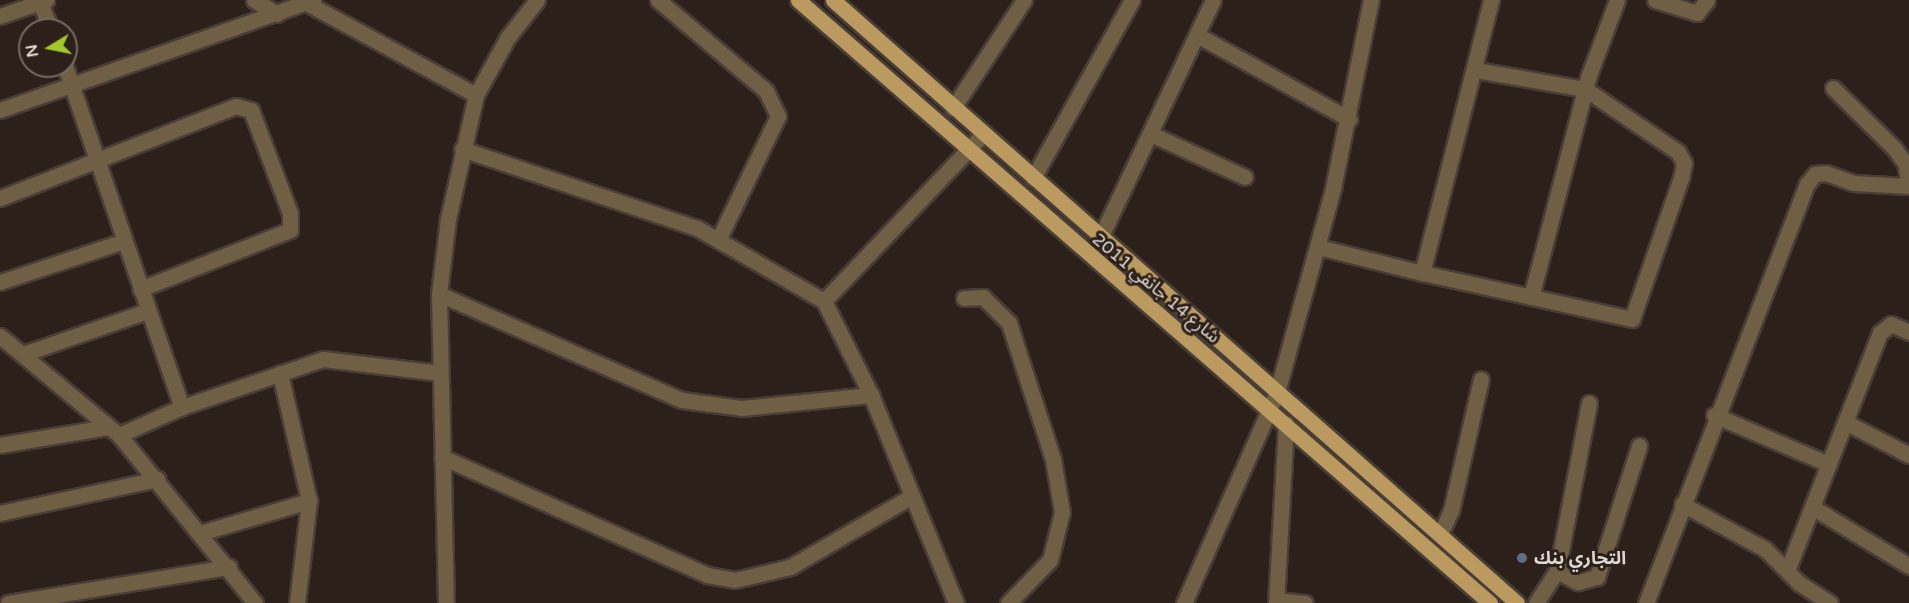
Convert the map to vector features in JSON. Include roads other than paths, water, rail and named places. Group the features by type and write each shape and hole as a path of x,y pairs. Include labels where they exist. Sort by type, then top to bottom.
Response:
{"main road":[{"name":"شارع 14 جانفي 2011","path":"798,0 967,152 1286,423 1490,603"},
{"name":"شارع 14 جانفي 2011","path":"833,0 981,136 1101,236 1277,392 1441,532 1517,603"}],"street":[{"path":"254,0 276,14"},
{"path":"446,603 439,294 462,149 476,95 508,37 537,0"},
{"path":"658,0 766,91 778,116 719,238"},
{"path":"953,108 1024,0"},
{"path":"1033,178 1132,0"},
{"path":"1101,236 1213,0"},
{"path":"1184,603 1277,392 1319,246 1349,119 1371,0"},
{"path":"1422,273 1476,70 1491,0"},
{"path":"1531,297 1585,89 1617,0"},
{"path":"1655,0 1697,13 1707,0"},
{"path":"0,16 41,1 47,18"},
{"path":"0,110 276,14 307,1 476,95"},
{"path":"1197,35 1349,119"},
{"path":"1319,246 1422,273 1632,319 1681,178 1684,163 1678,152 1585,89 1476,70"},
{"path":"70,78 100,161 147,311 182,407"},
{"path":"1646,603 1714,415 1815,174 1909,186 1905,163 1894,148 1833,88"},
{"path":"0,198 100,161 236,106 246,107 258,117 293,223 284,234 140,289"},
{"path":"1151,134 1245,177"},
{"path":"824,301 981,136"},
{"path":"462,149 719,238 824,301 871,395 956,603"},
{"path":"0,282 124,241"},
{"path":"439,294 682,400 742,408 871,395"},
{"path":"964,298 983,297 1009,323 1053,459 1062,512 1050,560 1008,603"},
{"path":"24,354 147,311"},
{"path":"1787,571 1880,333 1891,324 1909,332"},
{"path":"0,336 114,431 157,479 229,567 255,603"},
{"path":"0,445 114,431 280,373 339,357 440,373"},
{"path":"280,373 309,501 297,603"},
{"path":"1441,532 1451,511 1481,379"},
{"path":"1536,603 1557,571 1589,403"},
{"path":"1714,415 1829,464"},
{"path":"1845,422 1909,455"},
{"path":"1286,423 1276,601 1305,603"},
{"path":"1557,571 1578,582 1597,577 1638,446"},
{"path":"442,458 707,575 735,580 790,567 912,496"},
{"path":"0,513 157,479"},
{"path":"200,533 309,501"},
{"path":"1682,504 1765,549 1787,571 1830,603"},
{"path":"1812,507 1909,566"},
{"path":"8,603 51,594 229,567"},
{"path":"51,594 67,603"}],"place":[{"name":"التجاري بنك","path":"1522,558"}]}
